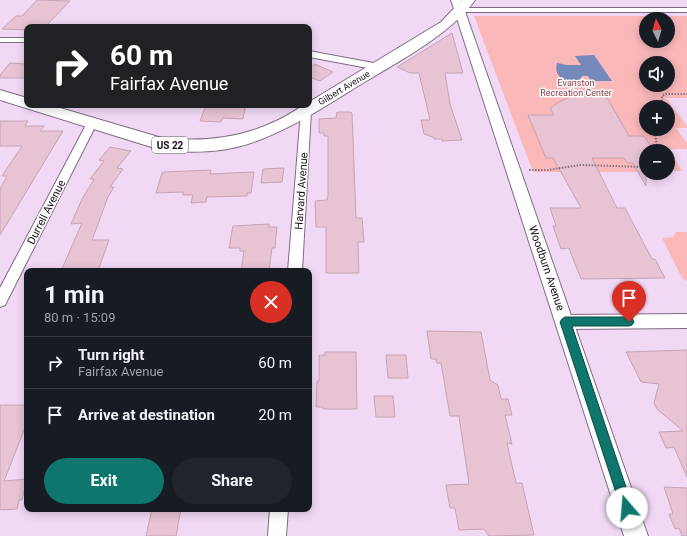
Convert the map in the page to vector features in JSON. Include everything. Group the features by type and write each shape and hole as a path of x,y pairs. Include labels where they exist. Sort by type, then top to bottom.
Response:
{"main road":[{"name":"Gilbert Avenue","path":"312,107 445,25 461,3"},
{"path":"0,95 24,102"},
{"name":"Gilbert Avenue","path":"43,108 161,144 199,147 219,145 245,139 280,126 311,108"}],"street":[{"path":"461,3 687,10"},
{"name":"Woodburn Avenue","path":"461,3 636,536"},
{"path":"0,40 24,40"},
{"path":"312,55 379,67"},
{"name":"Harvard Avenue","path":"295,268 306,111"},
{"name":"Durrell Avenue","path":"0,301 92,123"},
{"path":"565,322 687,321"},
{"path":"277,536 279,512"}],"path":[{"path":"662,100 662,96 666,94 687,94"},
{"path":"528,170 548,170 580,165 639,167"}],"green space":[{"name":"Evanston Recreation Center","path":"474,16 639,16 639,48 675,48 675,16 687,16 687,98 639,100 639,136 675,136 675,110 687,126 687,128 676,128 687,143 687,149 675,149 675,144 639,144 639,172 533,172"},
{"name":"Evanston Recreation Center","path":"675,160 682,171 675,171"},
{"path":"676,232 687,232 687,281 682,278 662,238 673,237"}],"water":[{"path":"594,55 612,81 591,81 588,76 582,76 577,85 561,78 557,72 557,63 581,65 575,56"}],"building":[{"path":"37,0 70,1 48,24 24,24 24,30 2,29 16,16 22,16"},
{"path":"452,33 463,73 445,73 450,104 462,140 442,141 442,139 434,139 433,137 424,134 421,120 430,120 419,73 410,73 397,67"},
{"path":"10,63 24,64 24,78 0,78 0,75"},
{"path":"315,64 333,72 320,81 312,78 312,66"},
{"path":"573,91 603,91 629,136 644,136 649,144 639,144 639,174 633,163 627,163 624,158 592,158 617,208 625,208 652,259 655,259 665,278 581,279 569,248 561,249 553,226 556,226 550,208 581,208 553,158 546,158 528,115 554,115 550,108 574,95"},
{"path":"205,108 245,108 243,119 223,118 221,122 200,121"},
{"path":"337,112 352,113 356,218 362,218 364,242 358,242 359,273 326,273 326,227 316,227 315,201 327,200 328,196 328,136 324,136 324,133 319,133 319,119 336,118"},
{"path":"0,121 28,121 25,126 44,126 40,131 63,131 0,235 0,189 7,176 2,176 22,146 0,146"},
{"path":"110,147 131,151 117,168 123,169 110,187 114,187 108,197 92,240 109,240 99,268 62,268 82,223 71,224 82,199 94,179 90,179 104,161 99,160"},
{"path":"284,168 282,182 261,183 263,169"},
{"path":"211,170 210,174 254,172 251,193 247,193 247,196 207,197 206,202 191,203 193,195 183,195 183,192 156,193 162,173 164,172"},
{"path":"643,180 646,180 646,186"},
{"path":"269,224 269,227 277,227 275,248 272,248 269,268 241,268 244,251 240,251 240,248 229,248 233,226"},
{"path":"427,331 481,332 490,380 498,385 501,399 508,399 512,415 505,415 512,444 507,443 516,483 522,483 534,535 489,536 484,529 459,530 455,508 450,508 446,485 469,484 459,416 450,416 441,363 437,363 436,359 431,359"},
{"path":"687,350 687,477 674,447 666,448 659,432 683,431 657,409 654,403 659,384 641,382 626,352"},
{"path":"325,352 356,352 357,409 323,409 323,407 316,407 317,381 319,381 319,355 325,355"},
{"path":"386,355 406,355 408,378 388,378"},
{"path":"374,396 393,396 395,417 376,417"},
{"path":"0,405 24,405 24,431 4,481 24,479 24,492 22,500 19,500 17,509 0,510"},
{"path":"664,487 687,488 687,536 682,536 679,528 675,529 669,514 673,514"},
{"path":"151,512 180,512 176,536 146,536"}],"route":[{"path":"627,508 565,322 629,322"}]}
